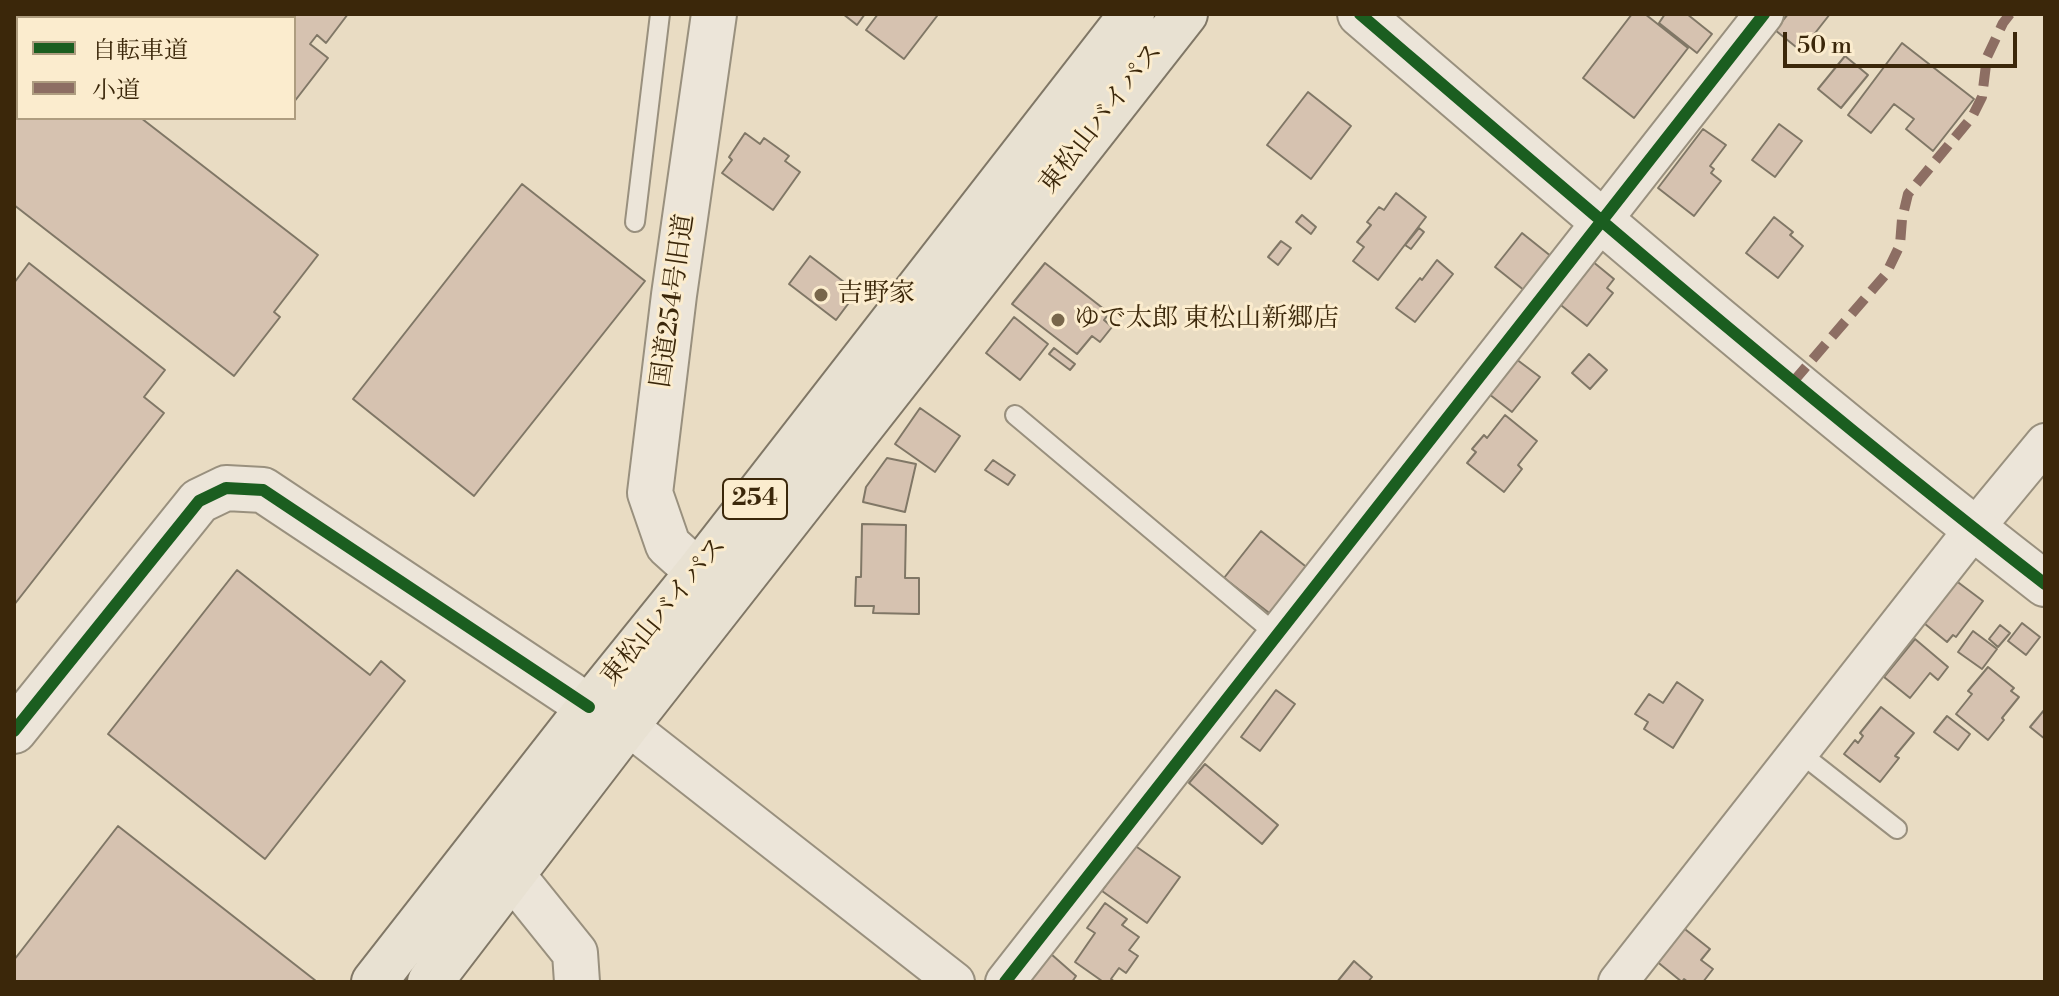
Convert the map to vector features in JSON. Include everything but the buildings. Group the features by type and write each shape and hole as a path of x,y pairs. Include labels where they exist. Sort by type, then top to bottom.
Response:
{"highway":[{"name":"東松山バイパス","path":"430,982 513,876 698,572 1132,14"},
{"name":"東松山バイパス","path":"374,982 608,716 1185,14"}],"street":[{"name":"国道254号旧道","path":"698,572 668,545 650,493 674,295 714,14"},
{"path":"1360,14 1793,382 2045,584"},
{"path":"1005,982 1764,14"},
{"path":"1618,982 2045,443"},
{"path":"14,731 199,501 226,488 263,490 608,716 955,982"},
{"path":"513,876 575,953 577,982"}],"lane":[{"path":"635,222 660,14"},
{"path":"1015,415 1278,636"},
{"path":"1799,752 1897,829"}],"marked path":[{"path":"1793,382 1886,274 1900,245 1908,194 1972,117 1982,97 1987,57 2010,14"}],"cycle path":[{"path":"1360,14 1784,375 2045,584"},
{"path":"1005,982 1764,14"},
{"path":"14,731 199,501 226,488 263,490 589,707"}],"place":[{"name":"吉野家","path":"821,295"},
{"name":"ゆで太郎 東松山新郷店","path":"1058,320"}]}
